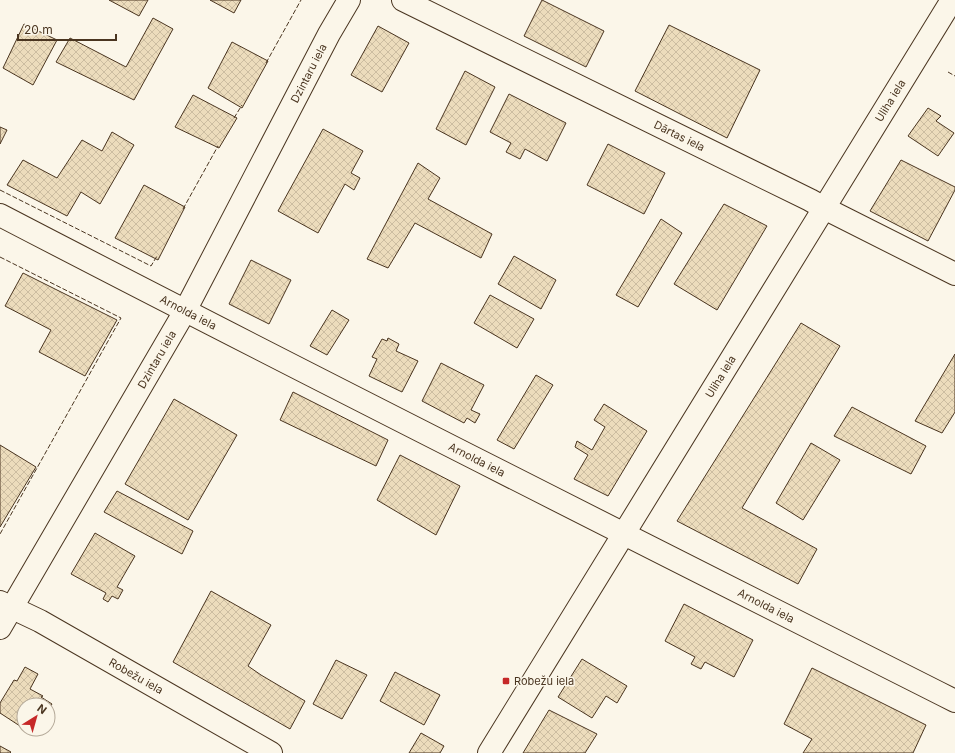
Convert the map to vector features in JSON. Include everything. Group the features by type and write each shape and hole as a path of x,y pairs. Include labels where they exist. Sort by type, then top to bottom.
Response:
{"street":[{"name":"Dzintaru iela","path":"0,628 6,606 185,311 329,34 349,0"},
{"name":"Dārtas iela","path":"403,0 803,196 955,274"},
{"name":"Uliha iela","path":"489,753 952,0"},
{"name":"Arnolda iela","path":"0,215 623,534 955,701"},
{"name":"Robežu iela","path":"6,606 40,621 271,753"}],"building":[{"path":"109,0 148,0 139,16"},
{"path":"210,0 241,0 234,13"},
{"path":"542,0 604,31 586,67 524,36"},
{"path":"153,18 173,29 134,100 56,62 70,38 126,67"},
{"path":"24,24 57,40 33,85 3,68"},
{"path":"669,25 760,70 727,138 635,91"},
{"path":"378,26 409,43 382,92 351,75"},
{"path":"232,42 268,61 242,108 208,88"},
{"path":"465,71 495,87 466,145 436,129"},
{"path":"509,94 566,123 547,161 525,149 520,159 506,152 511,143 490,132"},
{"path":"193,95 237,118 219,148 175,127"},
{"path":"928,108 941,116 936,121 954,133 938,156 908,136"},
{"path":"0,127 7,130 0,144"},
{"path":"323,129 363,151 351,173 360,178 354,190 345,184 318,233 278,211"},
{"path":"112,132 134,145 100,204 81,192 67,216 7,185 23,160 57,178 82,140 102,151"},
{"path":"608,144 665,173 644,214 587,185"},
{"path":"901,160 955,187 955,190 928,241 870,211"},
{"path":"418,163 440,178 428,199 492,234 481,258 415,223 388,268 367,259"},
{"path":"144,185 185,207 158,260 115,238"},
{"path":"724,204 767,226 717,310 674,284"},
{"path":"661,219 682,233 638,307 616,295"},
{"path":"514,256 556,280 541,309 498,284"},
{"path":"251,260 291,280 269,324 229,304"},
{"path":"23,273 117,320 85,376 39,352 51,330 5,306"},
{"path":"490,295 534,319 517,348 474,323"},
{"path":"332,310 349,320 327,355 310,346"},
{"path":"801,323 840,346 742,508 817,549 798,584 677,521"},
{"path":"388,338 399,344 396,351 418,361 402,392 369,376 377,359 372,357 382,339 387,341"},
{"path":"955,354 955,412 942,433 915,421"},
{"path":"441,363 484,385 471,410 480,414 475,423 467,418 464,423 422,401"},
{"path":"536,375 553,385 514,449 497,440"},
{"path":"293,392 388,440 376,466 280,420"},
{"path":"174,399 237,435 188,520 125,484"},
{"path":"604,404 647,431 608,496 574,479 588,455 575,447 577,441 592,450 605,427 594,420"},
{"path":"852,407 926,446 911,474 834,436"},
{"path":"811,443 840,460 803,520 776,503"},
{"path":"0,445 36,467 0,527"},
{"path":"400,455 460,486 436,535 377,500"},
{"path":"117,491 193,531 182,554 104,512"},
{"path":"95,533 135,556 117,587 123,590 118,599 112,596 108,602 103,599 106,593 71,574"},
{"path":"211,591 271,625 248,666 305,701 290,729 173,662"},
{"path":"684,604 753,640 734,677 705,662 701,669 691,664 695,657 665,641"},
{"path":"582,659 627,686 617,703 606,696 592,718 558,697"},
{"path":"336,660 367,675 342,719 313,704"},
{"path":"25,667 38,674 30,689 43,696 16,697 16,724 0,713 0,703 14,680 17,681"},
{"path":"812,668 926,725 913,753 803,753 812,739 784,724"},
{"path":"395,672 440,695 424,725 380,701"},
{"path":"549,710 597,734 585,753 523,753"},
{"path":"421,733 444,746 440,753 409,753"},
{"path":"0,746 11,752 0,753"}],"fence":[{"path":"266,63 301,0"},
{"path":"948,72 955,76"},
{"path":"234,118 242,105"},
{"path":"183,209 218,146"},
{"path":"0,190 151,266 157,256"},
{"path":"0,257 121,318 0,534"}],"place":[{"name":"Robežu iela","path":"506,681"}]}
